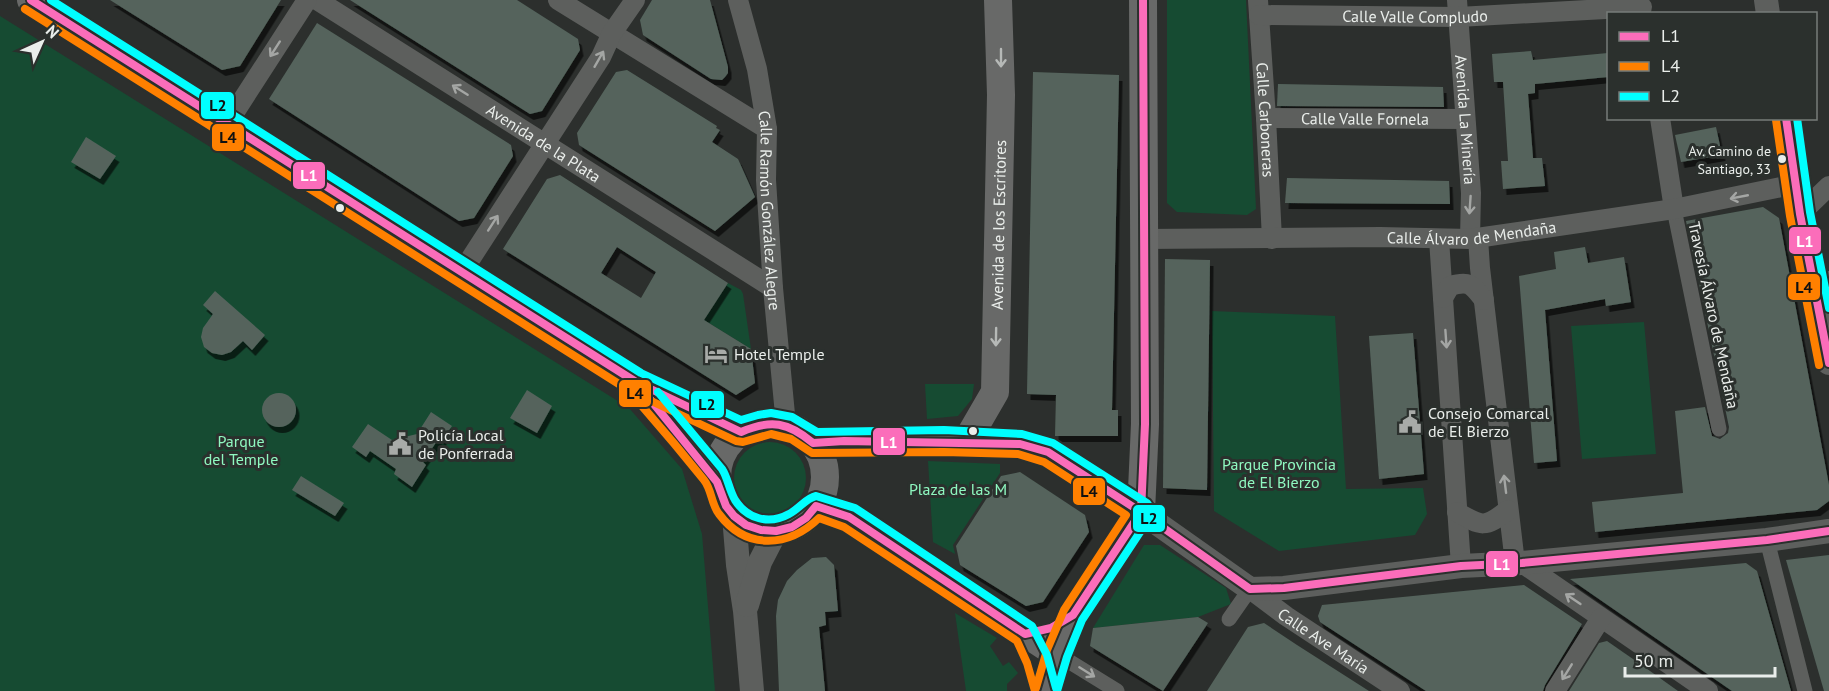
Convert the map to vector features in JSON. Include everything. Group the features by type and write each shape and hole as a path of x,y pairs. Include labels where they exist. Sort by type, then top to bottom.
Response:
{"main road":[{"path":"31,0 636,382 741,432"},
{"name":"Avenida de los Escritores","path":"966,442 995,392 1001,95 1001,35 998,0"},
{"path":"1046,691 1057,654 1073,615 1141,512 1145,424 1143,0"},
{"path":"636,382 717,482 726,506 746,525 761,530 776,531 806,518 816,506 823,491 825,474 821,458 813,443 801,432 786,425 762,424 741,432 730,442 722,454 717,482"},
{"path":"813,443 922,441 1020,444 1048,452 1141,512"},
{"path":"816,506 849,517 1057,654"},
{"path":"1025,634 1051,628 1073,615"},
{"path":"1025,634 1037,659 1046,691"}],"street":[{"path":"227,124 307,0"},
{"name":"Avenida de la Plata","path":"316,0 773,288"},
{"path":"558,0 767,129"},
{"path":"462,272 601,57 612,33 635,0"},
{"name":"Calle Ramón González Alegre","path":"738,0 757,69 767,129 766,180 773,288 786,425"},
{"name":"Calle Valle Compludo","path":"1259,7 1457,9 1642,7"},
{"name":"Calle Carboneras","path":"1259,7 1272,239"},
{"name":"Avenida La Minería","path":"1457,9 1474,238 1484,300 1508,510 1518,563"},
{"name":"Calle Valle Fornela","path":"1266,118 1465,119"},
{"path":"1660,120 1674,209"},
{"path":"1785,120 1800,214 1821,281 1829,363"},
{"name":"Calle Álvaro de Mendaña","path":"1144,239 1474,238 1674,209 1796,184"},
{"path":"1800,214 1829,186"},
{"name":"Travesía Álvaro de Mendaña","path":"1674,209 1719,429"},
{"path":"1439,239 1461,566"},
{"path":"1443,298 1450,286 1463,282 1472,285 1484,300"},
{"path":"1457,512 1477,524 1491,524 1508,510"},
{"path":"1141,512 1250,589 1284,588 1461,566 1518,563 1767,540 1829,531"},
{"path":"734,516 752,691"},
{"path":"745,610 760,562 776,531"},
{"path":"1767,540 1805,691"},
{"path":"1518,563 1708,691"},
{"path":"1229,619 1250,589"},
{"name":"Calle Ave María","path":"1250,589 1286,616 1400,691"},
{"path":"1556,691 1601,618"},
{"path":"1057,654 1117,691"}],"green space":[{"path":"1167,0 1246,0 1256,209 1247,215 1177,212 1167,203"},
{"name":"Parque del Temple","path":"0,16 629,408 682,469 702,534 715,691 0,691"},
{"path":"728,283 741,290 743,294 751,349 704,320"},
{"name":"Parque Provincia de El Bierzo","path":"1212,311 1335,316 1346,489 1423,488 1427,514 1415,535 1279,551 1214,511"},
{"path":"1644,322 1656,454 1582,459 1571,326"},
{"path":"925,384 974,384 972,399 958,416 927,419"},
{"path":"777,442 796,452 804,464 806,478 804,492 796,504 784,512 763,514 744,504 736,492 734,471 744,452 756,444"},
{"name":"Plaza de las M","path":"928,461 1000,464 1000,473 953,545 955,554 933,542"},
{"path":"1144,545 1160,545 1226,588 1231,604 1198,617 1093,628"},
{"path":"955,613 997,638 990,646 1003,666 1009,662 1018,673 1007,684 1007,691 966,691"}],"building":[{"path":"110,0 281,0 240,66 222,70"},
{"path":"350,0 517,0 578,39 580,50 542,111 530,114"},
{"path":"652,0 710,0 728,67 728,73 722,80 711,79 643,35 640,20"},
{"path":"317,23 511,145 513,156 474,218 459,221 269,99"},
{"path":"1531,51 1533,60 1607,53 1607,77 1535,84 1535,93 1528,94 1533,158 1542,158 1545,186 1503,189 1501,161 1508,161 1503,82 1494,82 1492,54"},
{"path":"627,70 717,126 716,128 720,130 712,142 738,159 755,197 715,231 579,145 577,133 616,72"},
{"path":"1033,72 1119,75 1112,410 1118,410 1118,436 1055,436 1056,395 1027,394"},
{"path":"1278,84 1443,87 1444,107 1277,106"},
{"path":"1716,127 1722,155 1681,162 1675,135"},
{"path":"86,137 116,156 100,179 71,162"},
{"path":"560,175 728,283 704,320 751,349 755,383 736,395 503,249 547,179","holes":["617,247 656,272 641,298 601,273"]},
{"path":"1287,178 1449,181 1450,204 1285,203"},
{"path":"1763,207 1779,218 1829,485 1829,501 1817,510 1595,532 1592,502 1683,493 1675,411 1705,407 1712,436 1720,439 1728,433 1729,427 1686,221"},
{"path":"1585,247 1588,263 1624,257 1631,302 1606,306 1605,299 1545,310 1557,461 1534,463 1519,276 1556,269 1554,252"},
{"path":"1165,259 1210,260 1207,490 1163,488"},
{"path":"215,291 265,335 252,350 243,341 231,352 222,355 212,353 204,347 201,337 203,328 213,314 203,305"},
{"path":"1413,333 1424,474 1379,479 1369,336"},
{"path":"527,390 552,406 537,433 510,418"},
{"path":"279,393 291,398 296,410 291,422 279,427 267,422 262,410 267,398"},
{"path":"431,412 452,426 442,440 439,438 423,462 426,465 412,487 394,474 396,469 370,451 366,457 352,447 368,424 392,440 417,434"},
{"path":"1020,472 1085,515 1089,532 1043,602 1026,606 960,565 956,546 1001,476"},
{"path":"301,476 344,503 335,516 292,490"},
{"path":"1829,555 1829,691 1824,691 1786,560"},
{"path":"826,557 834,565 838,611 825,612 826,625 819,627 825,691 779,691 776,616 778,600 787,581 797,570 812,558"},
{"path":"1746,563 1757,571 1791,691 1732,691 1570,579"},
{"path":"1524,585 1582,624 1543,691 1426,691 1320,622 1318,616 1322,605"},
{"path":"1198,617 1208,623 1163,691 1090,646 1093,628"},
{"path":"1264,623 1369,691 1207,691 1248,627"},
{"path":"1607,641 1678,691 1569,691 1599,643"}],"transit line":[{"name":"L1","path":"31,0 636,382 741,432 770,424 787,427 813,443 844,441 1020,444 1048,452 1141,512 1250,589 1284,588 1461,566 1522,563 1767,540 1829,531"},
{"name":"L2","path":"51,0 641,373 741,420 771,413 792,417 817,432 944,430 1022,434 1053,443 1147,503 1151,509 1150,517 1082,620 1067,657 1057,691"},
{"name":"L1","path":"649,398 717,482 726,506 746,525 761,530 776,531 792,527 806,518 816,506 849,517 1025,634 1051,628 1073,615 1141,512 1145,424 1143,0"},
{"name":"L4","path":"25,9 630,391 736,441 743,442 771,434 791,439 812,453 1018,454 1044,462 1126,515 1064,610 1047,650 1036,688"},
{"name":"L4","path":"1776,120 1790,216 1819,365"},
{"name":"L1","path":"1786,120 1800,214 1829,363"},
{"name":"L2","path":"1797,120 1810,212 1829,308"},
{"name":"L2","path":"658,392 722,469 735,500 746,512 759,518 774,519 789,514 816,496 855,508 1032,626 1047,655 1056,688"},
{"name":"L4","path":"642,406 704,480 716,510 730,526 754,539 768,541 794,535 819,518 844,527 1017,641 1027,663 1035,691"}],"place":[{"name":"Av. Camino de Santiago, 33","path":"1782,159"},
{"name":"Hotel Temple","path":"716,354"},
{"name":"Consejo Comarcal de El Bierzo","path":"1410,422"},
{"name":"Policía Local de Ponferrada","path":"400,444"}]}
